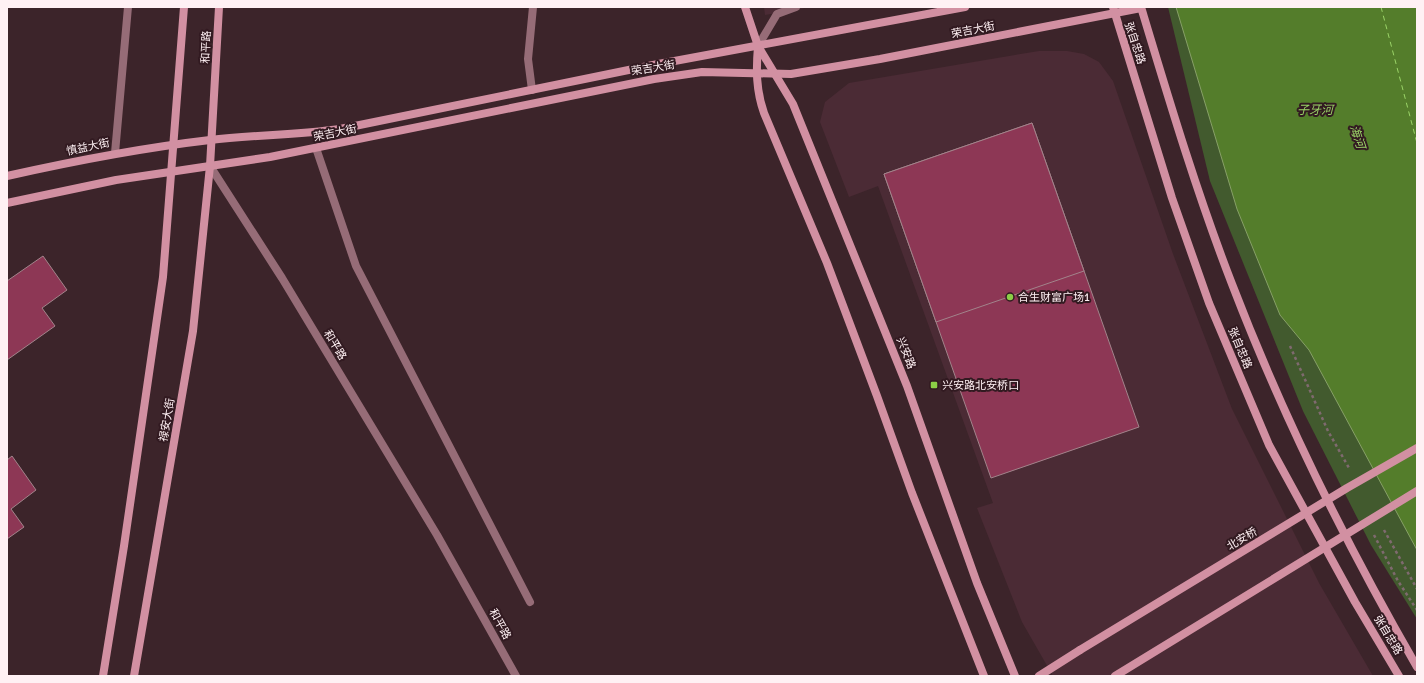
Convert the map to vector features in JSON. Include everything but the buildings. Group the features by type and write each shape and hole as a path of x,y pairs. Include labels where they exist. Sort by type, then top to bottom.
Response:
{"street":[{"path":"115,153 128,7"},
{"path":"104,676 163,277 184,7"},
{"name":"和平路","path":"219,7 210,166 282,278 437,535 516,676"},
{"path":"532,90 528,59 533,7"},
{"name":"兴安路","path":"745,7 758,46 794,104 907,386 977,583 1015,676"},
{"path":"758,46 777,14 796,7"},
{"name":"荣吉大街","path":"174,144 306,133 340,128 965,7"},
{"name":"荣吉大街","path":"171,172 316,148 654,78 702,72 790,74 873,60 1113,10 1141,7"},
{"name":"张自忠路","path":"1141,7 1185,150 1232,284 1298,441 1373,590 1417,666"},
{"name":"张自忠路","path":"1113,10 1172,198 1209,303 1269,445 1355,602 1399,676"},
{"name":"兴安路","path":"758,46 756,74 758,96 764,113 827,263 878,396 912,493 984,676"},
{"name":"慎益大街","path":"7,176 115,153 174,144"},
{"path":"316,148 356,266 530,602"},
{"name":"禄安大街","path":"134,676 193,331 210,166"},
{"path":"7,203 116,180 171,172"},
{"name":"北安桥","path":"1039,676 1347,488 1417,448"},
{"path":"1115,676 1367,521 1417,492"}],"path":[{"path":"1367,521 1398,581 1417,610"}],"shaded area":[{"path":"764,7 810,7 765,15"},
{"name":"子牙河","path":"1168,7 1417,7 1417,619 1371,545 1303,411 1210,181"},
{"path":"1039,51 1067,51 1084,54 1099,62 1113,81 1173,254 1232,409 1319,583 1373,676 1053,676 1022,622 977,508 993,503 878,186 849,197 820,122 825,102 849,83"}],"water":[{"name":"子牙河","path":"1176,7 1417,7 1417,550 1309,350 1280,315 1237,209"}],"ferry route":[{"path":"1381,7 1417,143"}],"place":[{"name":"合生财富广场1","path":"1010,297"},
{"name":"兴安路北安桥口","path":"934,385"}],"water label":[{"name":"海河","path":"1357,137"}]}
